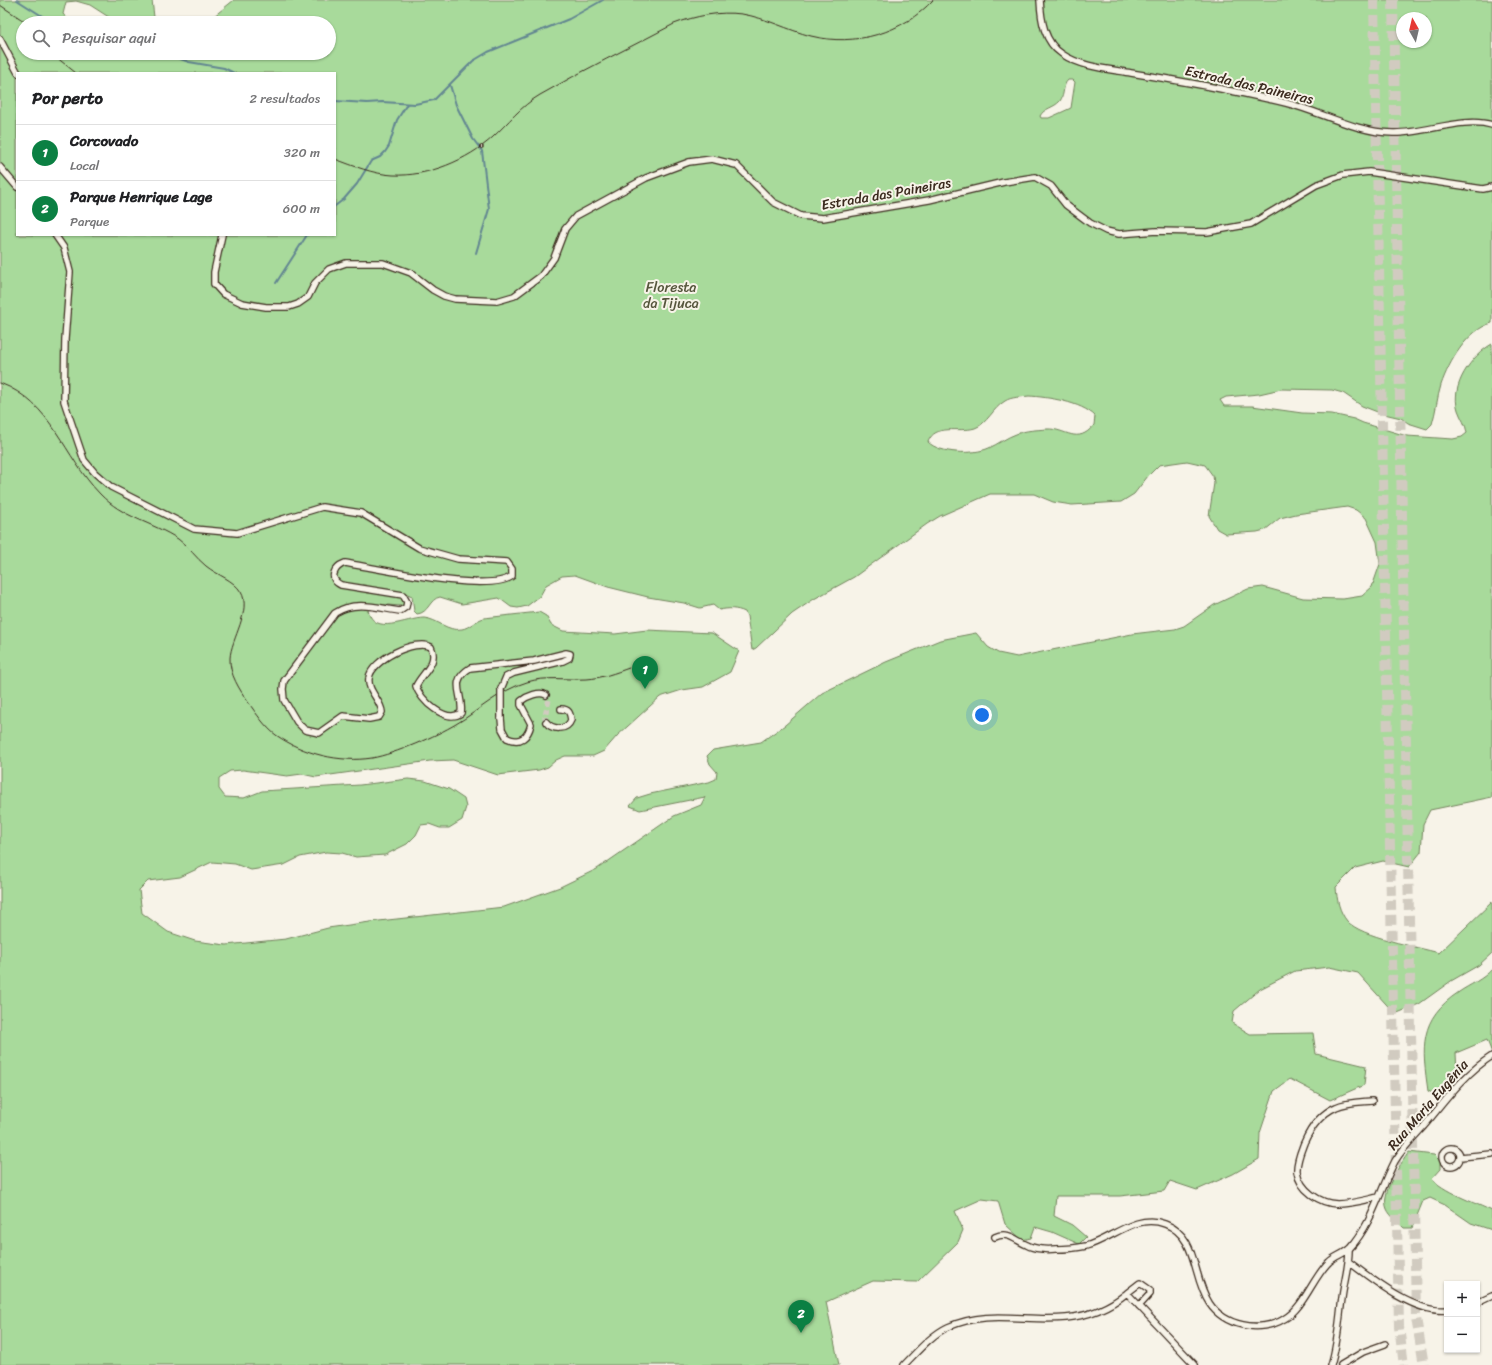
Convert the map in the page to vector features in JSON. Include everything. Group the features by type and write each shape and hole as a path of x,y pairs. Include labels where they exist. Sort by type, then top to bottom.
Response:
{"street":[{"name":"Estrada das Paineiras","path":"1040,0 1041,18 1048,40 1060,53 1075,61 1103,68 1169,79 1287,104 1370,131 1394,133 1429,130 1458,124 1484,123 1492,125"},
{"path":"0,39 17,72"},
{"name":"Estrada das Paineiras","path":"222,236 214,272 214,284 223,294 242,303 266,307 289,307 298,304 308,297 315,284 330,269 346,263 383,263 411,273 433,290 444,296 455,299 497,301 514,296 541,276 554,258 565,229 576,216 646,178 689,162 712,159 736,165 773,202 801,216 822,218 923,201 1004,182 1035,177 1050,186 1066,205 1090,223 1106,231 1119,234 1156,231 1207,232 1251,224 1316,185 1343,175 1369,172 1483,190 1492,187"},
{"path":"0,167 16,187"},
{"path":"56,236 64,248 70,272 65,339 64,401 84,460 95,473 111,487 194,529 237,533 322,507 361,513 419,548 458,559 507,562 512,569 512,576 507,580 486,582 422,578 345,563 340,565 334,574 335,583 403,595 407,602 406,606 400,611 355,605 345,607 335,613 284,681 284,700 297,722 305,730 319,732 343,716 368,719 379,717 382,712 382,707 369,687 369,678 380,661 414,645 426,644 431,647 433,656 430,667 419,679 416,686 418,694 445,715 451,717 461,713 462,708 458,682 462,674 470,668 534,661 566,653 570,654 569,658 563,661 514,673 506,677 503,681 501,690 501,718 502,729 507,738 515,740 524,738 530,732 531,724 521,705 522,702 532,695 542,693 546,695"},
{"path":"546,722 553,727 561,728 568,726 571,720 570,713 561,709"},
{"name":"Rua Maria Eugênia","path":"1348,1250 1366,1226 1395,1163 1408,1143 1473,1069 1492,1056"},
{"path":"1372,1101 1337,1106 1322,1116 1309,1131 1299,1156 1297,1172 1302,1186 1316,1198 1335,1204 1354,1203 1379,1197"},
{"path":"1460,1157 1492,1154"},
{"path":"995,1237 1002,1234 1010,1236 1028,1246 1054,1249 1086,1246 1122,1228 1145,1221 1163,1223 1178,1230 1189,1246 1202,1292 1210,1306 1236,1323 1251,1327 1268,1325 1285,1319 1297,1306 1329,1262 1348,1250 1349,1262 1342,1297 1336,1351 1331,1365"},
{"path":"1349,1262 1392,1293 1423,1306 1440,1311 1444,1310"},
{"path":"904,1365 926,1343 947,1328 972,1319 988,1316 1066,1318 1096,1311 1117,1301 1140,1283 1150,1290 1150,1294 1139,1306"},
{"path":"1127,1293 1195,1365"},
{"path":"1480,1302 1492,1296"},
{"path":"1341,1365 1363,1352 1385,1344"}],"green space":[{"name":"Floresta da Tijuca","path":"0,0 152,0 154,16 107,16 90,5 76,1 66,2 63,14 65,16 16,16 16,60 336,60 336,16 214,16 234,0 1492,0 1492,323 1475,332 1454,357 1441,385 1432,424 1427,429 1408,423 1401,418 1380,413 1362,406 1343,393 1332,390 1281,389 1259,394 1226,397 1220,400 1224,406 1252,406 1302,413 1332,414 1354,419 1407,436 1453,439 1462,437 1467,433 1456,401 1457,391 1464,372 1484,349 1492,344 1492,797 1430,810 1423,824 1421,852 1409,867 1383,861 1355,868 1336,887 1340,909 1347,921 1354,927 1377,937 1439,953 1492,902 1492,953 1479,965 1451,981 1419,1004 1395,1014 1358,973 1329,967 1295,971 1260,989 1234,1011 1232,1023 1250,1034 1313,1033 1316,1054 1366,1066 1364,1085 1330,1100 1290,1079 1274,1091 1260,1133 1259,1159 1233,1174 1197,1190 1170,1181 1164,1191 1120,1196 1056,1196 1054,1216 1072,1225 1086,1237 1079,1244 1052,1232 1035,1227 1031,1238 1022,1240 1005,1224 998,1201 982,1199 955,1211 963,1230 958,1242 917,1282 873,1281 826,1302 839,1365 0,1365","holes":["1068,80 1073,80 1075,82 1071,108 1049,118 1041,118 1040,116 1044,111 1060,101 1063,96 1066,82","1029,396 1064,401 1081,407 1095,416 1094,425 1088,431 1077,435 1054,429 1031,430 1016,434 989,448 975,452 949,451 940,449 928,442 931,436 936,432 969,429 979,426 1007,400","1187,461 1205,465 1213,476 1214,483 1209,516 1217,529 1226,534 1265,530 1280,518 1296,514 1347,507 1356,510 1366,518 1377,542 1380,564 1372,587 1362,596 1343,599 1303,598 1263,587 1248,589 1214,605 1184,626 1175,629 1132,634 1017,657 998,653 988,647 976,633 940,640 886,662 822,693 785,725 761,742 713,750 707,756 710,764 717,772 716,779 709,782 637,798 630,806 640,810 705,797 701,805 674,816 597,869 560,887 504,907 370,922 328,928 286,939 226,945 195,941 168,932 142,913 139,890 148,881 180,877 212,862 235,864 251,870 284,865 300,857 326,852 342,853 356,857 385,855 407,844 416,835 421,825 429,824 440,828 449,828 462,820 466,807 464,799 449,789 425,781 408,779 360,785 262,791 244,798 225,797 219,789 219,778 230,771 243,770 287,776 302,774 316,777 430,761 453,760 498,775 539,770 548,767 556,760 565,756 593,756 604,751 617,736 660,697 682,690 703,687 730,672 739,651 712,633 647,630 615,634 563,631 551,625 546,616 539,612 484,618 462,629 452,629 424,618 384,624 377,623 371,618 368,610 372,604 402,606 405,602 399,595 403,592 412,596 414,611 417,614 424,611 433,600 440,597 462,604 499,598 511,607 518,608 527,606 540,596 546,585 562,576 575,575 608,587 648,597 684,603 700,608 713,605 719,610 732,609 745,612 747,616 752,650 792,614 814,599 854,577 927,524 940,516 990,494 1034,494 1053,502 1072,505 1121,502 1134,494 1159,465"]},
{"path":"1492,969 1492,1053 1487,1040 1456,1053 1457,1074 1440,1096 1428,1091 1424,1048 1430,1024 1436,1013 1446,1002 1485,976"},
{"path":"1409,1152 1434,1155 1440,1161 1440,1169 1432,1178 1436,1183 1450,1192 1492,1211 1492,1230 1471,1223 1445,1205 1430,1198 1423,1201 1412,1228 1404,1228 1397,1222 1387,1209 1386,1195 1392,1179"}],"waterway":[{"path":"17,0 42,16"},
{"path":"336,101 415,104 434,100 473,61 488,52 569,19 603,0"},
{"path":"183,60 224,68 232,72"},
{"path":"450,85 456,105 473,139 482,151 489,209 476,253"},
{"path":"336,205 344,199 357,184 371,161 380,157 385,152 389,146 397,120 407,104"},
{"path":"276,283 306,236"}],"tunnel":[{"path":"1374,0 1399,1327 1404,1365"},
{"path":"1393,0 1416,1318 1424,1365"},
{"path":"546,695 549,699 545,717 546,722"}],"tram line":[{"path":"336,159 356,167 393,175 406,175 433,170 459,160 472,153 493,137 533,99 674,24 690,19 725,13 742,14 760,18 811,36 844,40 861,38 893,29 921,11 933,0"},
{"path":"0,5 16,16"},
{"path":"60,60 75,72"},
{"path":"0,383 18,392 33,403 56,432 87,479 109,502 118,509 178,539 186,545 206,566 230,581 238,588 244,599 244,607 243,616 231,650 230,664 233,676 245,697 264,724 276,735 298,747 322,756 335,758 360,759 381,756 403,749 448,729 499,695 527,682 549,679 593,678 629,668"}],"place":[{"name":"Corcovado","path":"645,689"},
{"name":"Parque Henrique Lage","path":"801,1333"}]}
